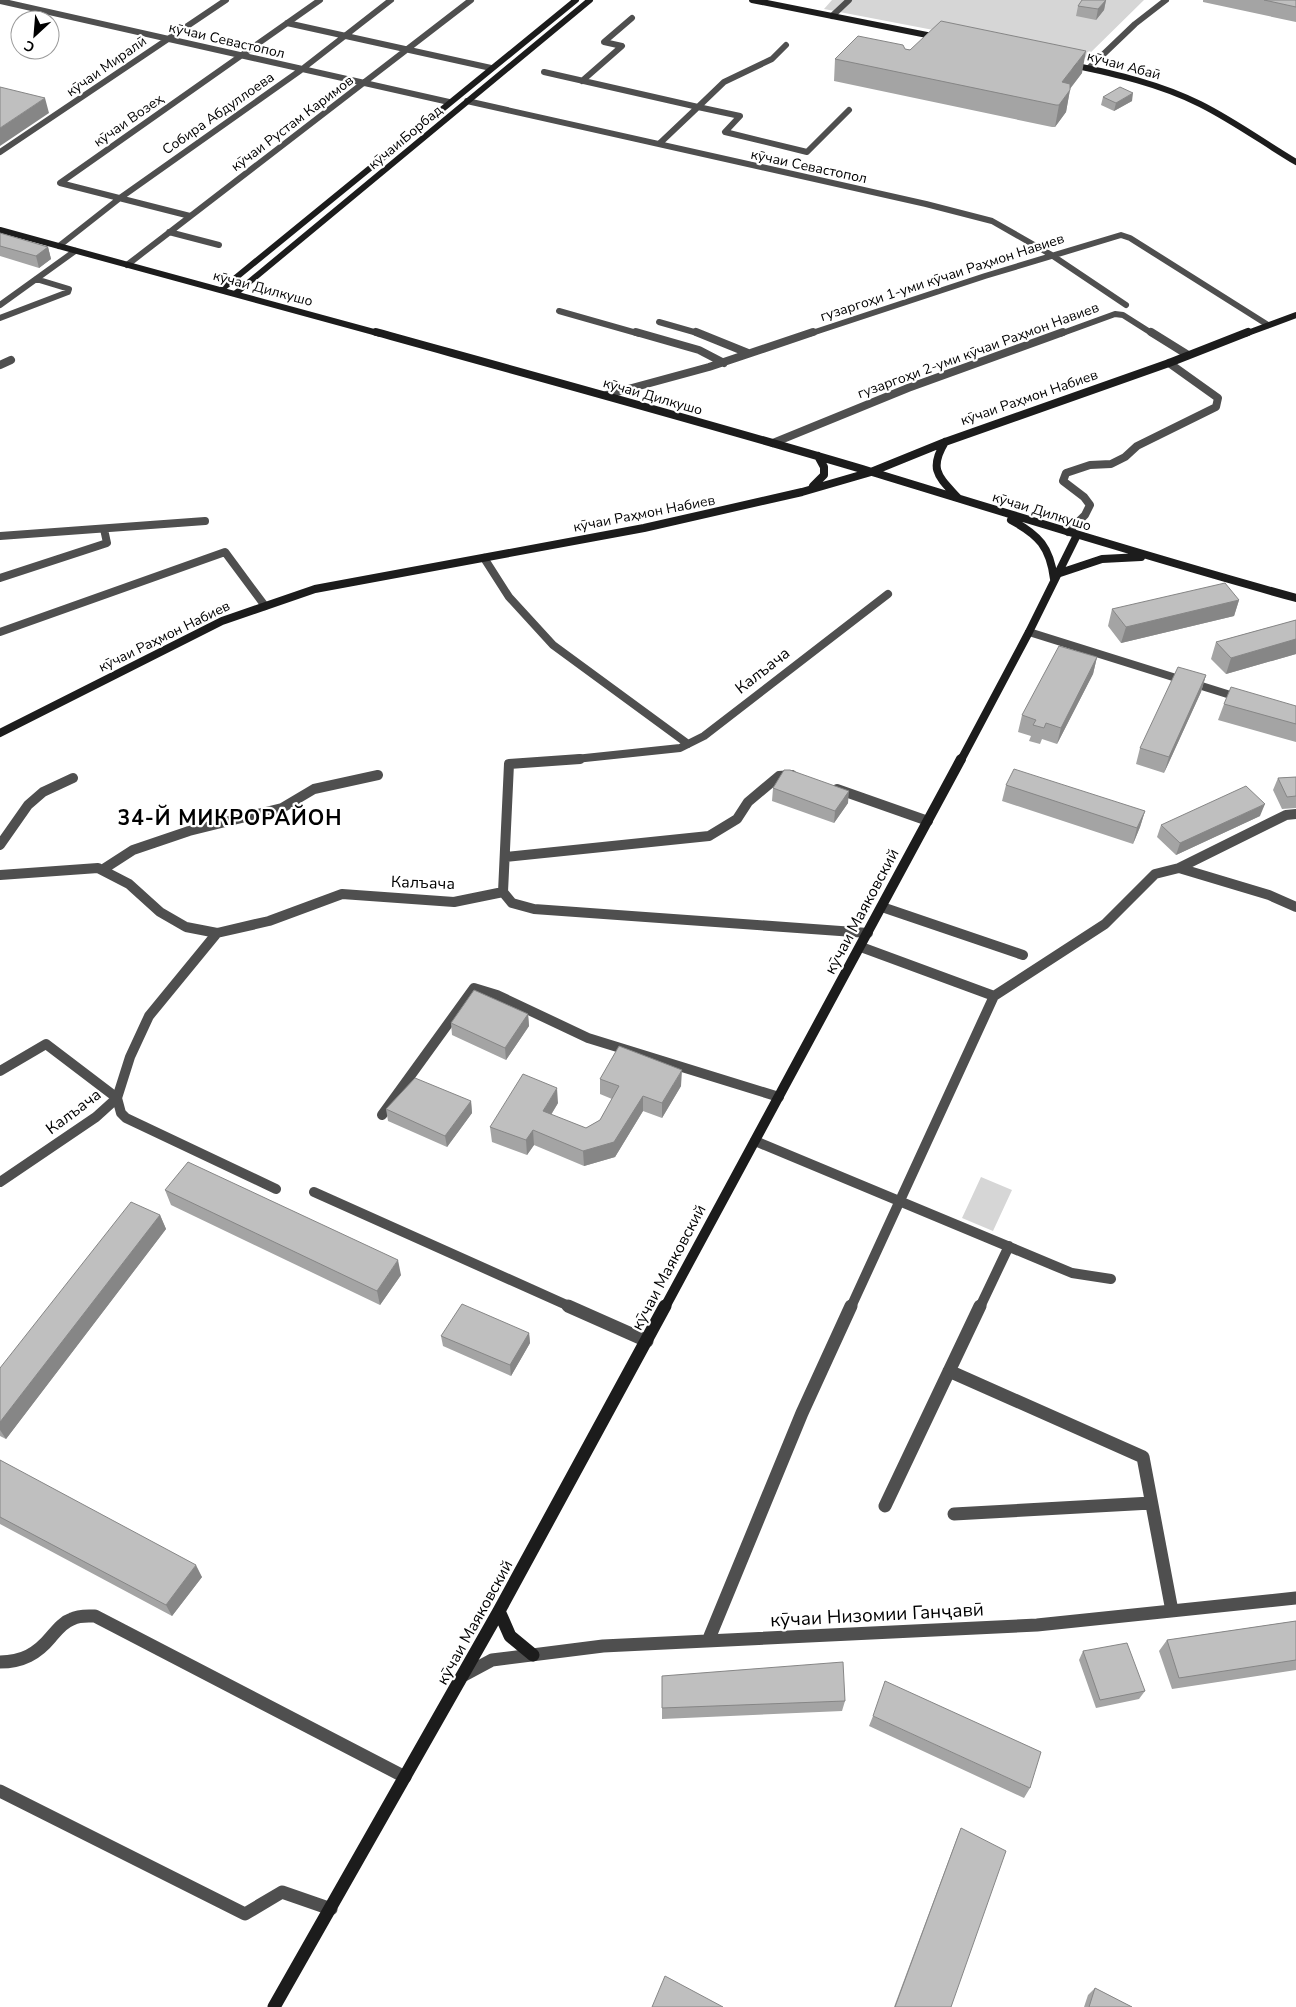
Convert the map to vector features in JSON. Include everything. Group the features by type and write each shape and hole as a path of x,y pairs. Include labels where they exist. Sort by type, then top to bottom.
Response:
{"main road":[{"name":"кӯчаи Борбад","path":"222,289 576,0"},
{"name":"кӯчаи Борбад","path":"236,293 590,0"},
{"path":"752,0 940,38"},
{"name":"кӯчаи Абаӣ","path":"1061,62 1156,86 1200,104 1296,162"},
{"name":"кӯчаи Дилкушо","path":"0,230 606,395 818,456 1072,534 1296,598"},
{"name":"кӯчаи Раҳмон Набиев","path":"0,733 222,621 315,589 653,526 802,492 871,472 945,442 1169,363 1296,315"},
{"path":"945,442 937,453 934,464 938,475 958,499"},
{"path":"802,492 819,482 824,475 824,467 818,456"},
{"path":"988,508 1029,529 1043,543 1052,560 1055,576 1102,559 1148,556"},
{"name":"кӯчаи Маяковский","path":"274,2007 464,1675 861,947 1029,632 1072,534"},
{"path":"499,1611 510,1636 533,1655"}],"street":[{"name":"кӯчаи Миралӣ","path":"0,152 226,0"},
{"name":"кӯчаи Возеҳ","path":"190,216 60,183 320,0"},
{"name":"Собира Абдуллоева","path":"59,246 120,198 301,70 391,0"},
{"name":"кӯчаи Рустам Каримов","path":"127,265 471,0"},
{"path":"832,16 849,0"},
{"path":"1089,68 1136,24 1166,0"},
{"name":"кӯчаи Севастопол","path":"0,1 449,102"},
{"path":"582,80 622,46 604,42 632,18"},
{"path":"287,23 491,68"},
{"path":"931,43 940,38"},
{"path":"659,144 724,82 772,59 786,45"},
{"path":"544,72 740,116 725,132 807,152 849,110"},
{"name":"кӯчаи Севастопол","path":"467,101 763,169 926,204 992,221 1050,254 1126,306"},
{"path":"169,232 219,244"},
{"name":"гузаргоҳи 1-уми кӯчаи Раҳмон Навиев","path":"606,395 724,363 748,353 845,323 884,308 1050,254 1121,235 1126,236 1268,325"},
{"path":"0,306 75,251"},
{"path":"0,318 68,292 69,289 36,279"},
{"path":"559,312 698,350 724,363"},
{"name":"гузаргоҳи 2-уми кӯчаи Раҳмон Навиев","path":"773,443 787,435 908,388 1115,314 1123,315 1188,355"},
{"path":"659,322 720,340 748,353"},
{"path":"0,365 11,360"},
{"path":"1072,534 1090,505 1081,493 1066,486 1063,481 1066,473 1090,465 1111,464 1125,457 1137,446 1216,407 1218,398 1169,363"},
{"path":"0,536 204,521"},
{"path":"0,578 107,542 104,529"},
{"path":"0,632 225,552 265,606"},
{"path":"484,558 509,597 554,645 688,744"},
{"name":"Калъача","path":"0,1182 96,1118 117,1098 130,1058 149,1016 217,933 269,921 342,894 454,902 504,892 509,764 635,754 680,748 704,736 888,594"},
{"path":"1029,632 1249,700"},
{"path":"102,870 133,850 189,831 282,808 314,789 378,775"},
{"path":"505,857 709,836 737,819 748,802 779,776 797,775 806,778"},
{"path":"0,845 28,805 43,792 73,778"},
{"path":"825,785 928,821"},
{"path":"708,1641 802,1413 994,996 1105,924 1155,874 1179,868 1286,815 1296,814"},
{"path":"0,875 98,868 129,884 160,912 173,920 186,927 217,933"},
{"path":"1179,868 1270,896 1296,907"},
{"path":"504,892 506,899 518,907 534,909 868,933"},
{"path":"882,907 1023,955"},
{"path":"861,947 994,996"},
{"path":"382,1115 474,988 497,995 588,1038 779,1098"},
{"path":"0,1071 46,1044 117,1098 121,1113 126,1118 276,1188"},
{"path":"755,1141 1072,1273 1111,1279"},
{"path":"314,1192 647,1341"},
{"path":"885,1506 1009,1246"},
{"path":"949,1371 1143,1457 1172,1611"},
{"path":"954,1514 1151,1503"},
{"name":"кӯчаи Низомии Ганҷавӣ","path":"464,1675 492,1660 603,1646 1037,1625 1296,1598"},
{"path":"0,1662 10,1662 29,1657 41,1648 67,1620 81,1614 95,1616 405,1777"},
{"path":"0,1791 245,1914 282,1892 331,1909"}],"shaded area":[{"path":"832,0 1144,0 1084,59 824,9"},
{"path":"981,1177 1012,1190 993,1231 962,1218"}],"building":[{"path":"1082,0 1106,0 1098,9 1078,6"},
{"path":"1264,0 1296,0 1296,7"},
{"path":"941,21 1086,51 1062,82 1070,84 1070,90 1059,105 835,59 858,36 903,45 905,49 910,50"},
{"path":"0,87 45,98 0,128"},
{"path":"1120,87 1133,93 1116,103 1103,97"},
{"path":"0,233 48,247 36,256 0,246"},
{"path":"1225,583 1239,600 1126,627 1112,609"},
{"path":"1296,620 1296,639 1231,658 1216,642"},
{"path":"1059,646 1097,657 1061,728 1046,723 1044,728 1033,725 1036,720 1022,715"},
{"path":"1178,667 1206,675 1169,757 1140,748"},
{"path":"1231,687 1296,706 1296,724 1224,704"},
{"path":"1014,769 1145,811 1137,828 1006,785"},
{"path":"784,770 790,770 849,791 835,811 773,788"},
{"path":"1296,777 1296,796 1287,797 1278,778"},
{"path":"1246,786 1265,804 1180,843 1161,825"},
{"path":"474,990 528,1014 505,1048 451,1023"},
{"path":"619,1046 682,1070 662,1103 643,1096 614,1142 583,1151 533,1130 526,1140 490,1127 523,1074 557,1088 543,1111 586,1128 600,1120 619,1086 600,1079"},
{"path":"415,1078 471,1101 445,1136 386,1109"},
{"path":"188,1162 398,1260 377,1291 165,1190"},
{"path":"131,1202 160,1215 0,1422 0,1368"},
{"path":"462,1304 529,1333 510,1365 441,1336"},
{"path":"0,1460 196,1565 166,1605 0,1517"},
{"path":"1296,1621 1296,1660 1179,1678 1167,1640"},
{"path":"1127,1643 1145,1691 1100,1700 1083,1651"},
{"path":"843,1662 845,1701 662,1708 662,1676"},
{"path":"885,1681 1041,1752 1030,1788 873,1716"},
{"path":"961,1828 1006,1851 951,2007 895,2007"},
{"path":"665,1976 723,2007 652,2007"},
{"path":"1095,1988 1132,2007 1089,2007"}],"district":[{"name":"34-Й МИКРОРАЙОН","path":"230,818"}]}
